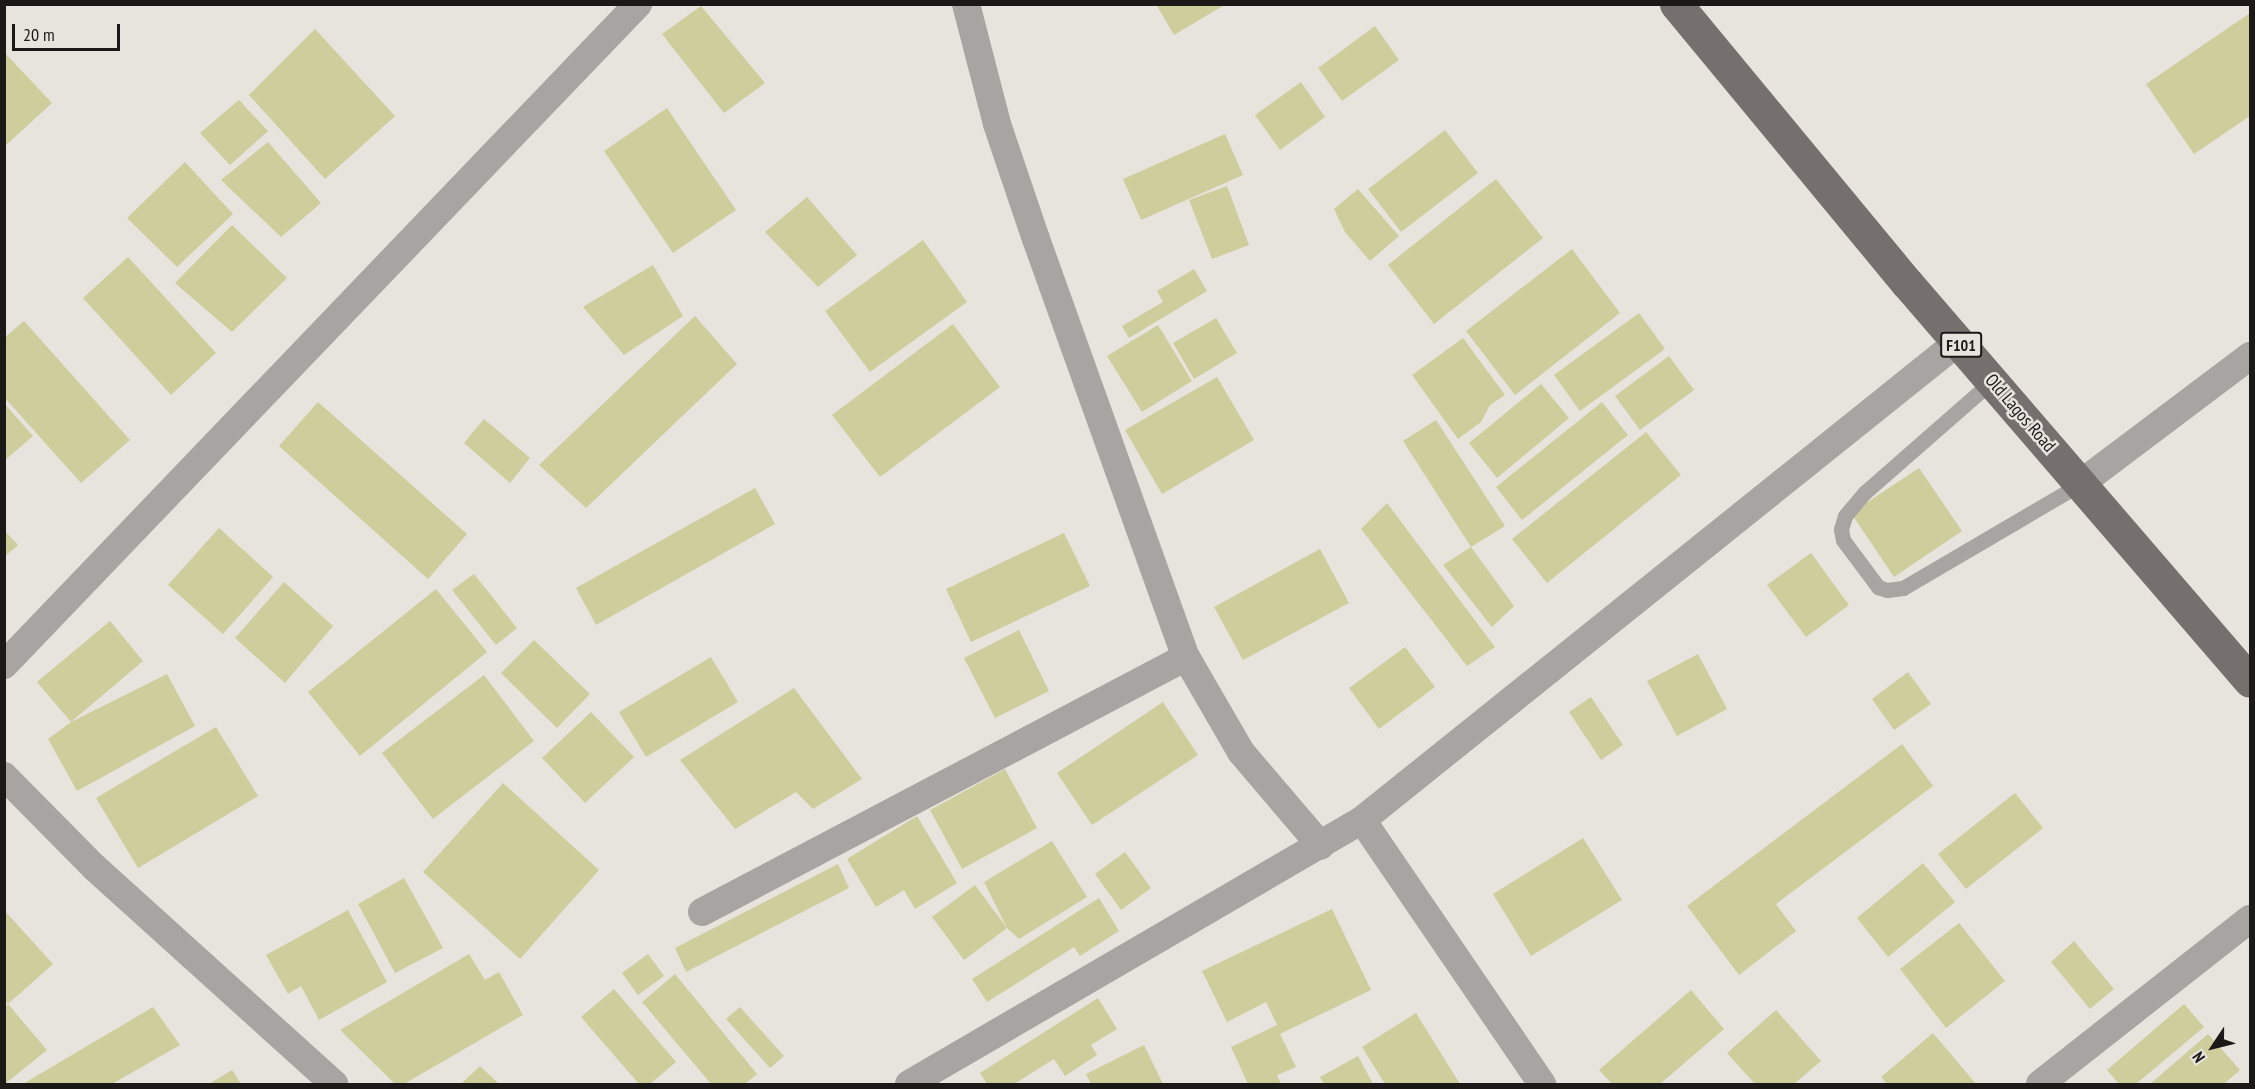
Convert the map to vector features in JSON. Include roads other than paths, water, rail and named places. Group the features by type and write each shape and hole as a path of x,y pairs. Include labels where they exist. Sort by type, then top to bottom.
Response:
{"main road":[{"name":"Old Lagos Road","path":"1680,6 1958,342 2250,681"}],"street":[{"path":"4,665 638,4"},
{"path":"966,4 997,124 1032,228 1186,657 1241,752 1321,846"},
{"path":"909,1084 1321,846 1362,820 1958,342"},
{"path":"2080,483 2250,356"},
{"path":"702,912 1186,657"},
{"path":"4,776 94,867 334,1084"},
{"path":"1362,820 1542,1084"},
{"path":"2040,1084 2250,919"}],"lane":[{"path":"1992,381 1865,492 1845,516 1841,529 1843,540 1878,587 1887,590 1902,588 2080,483"}]}
